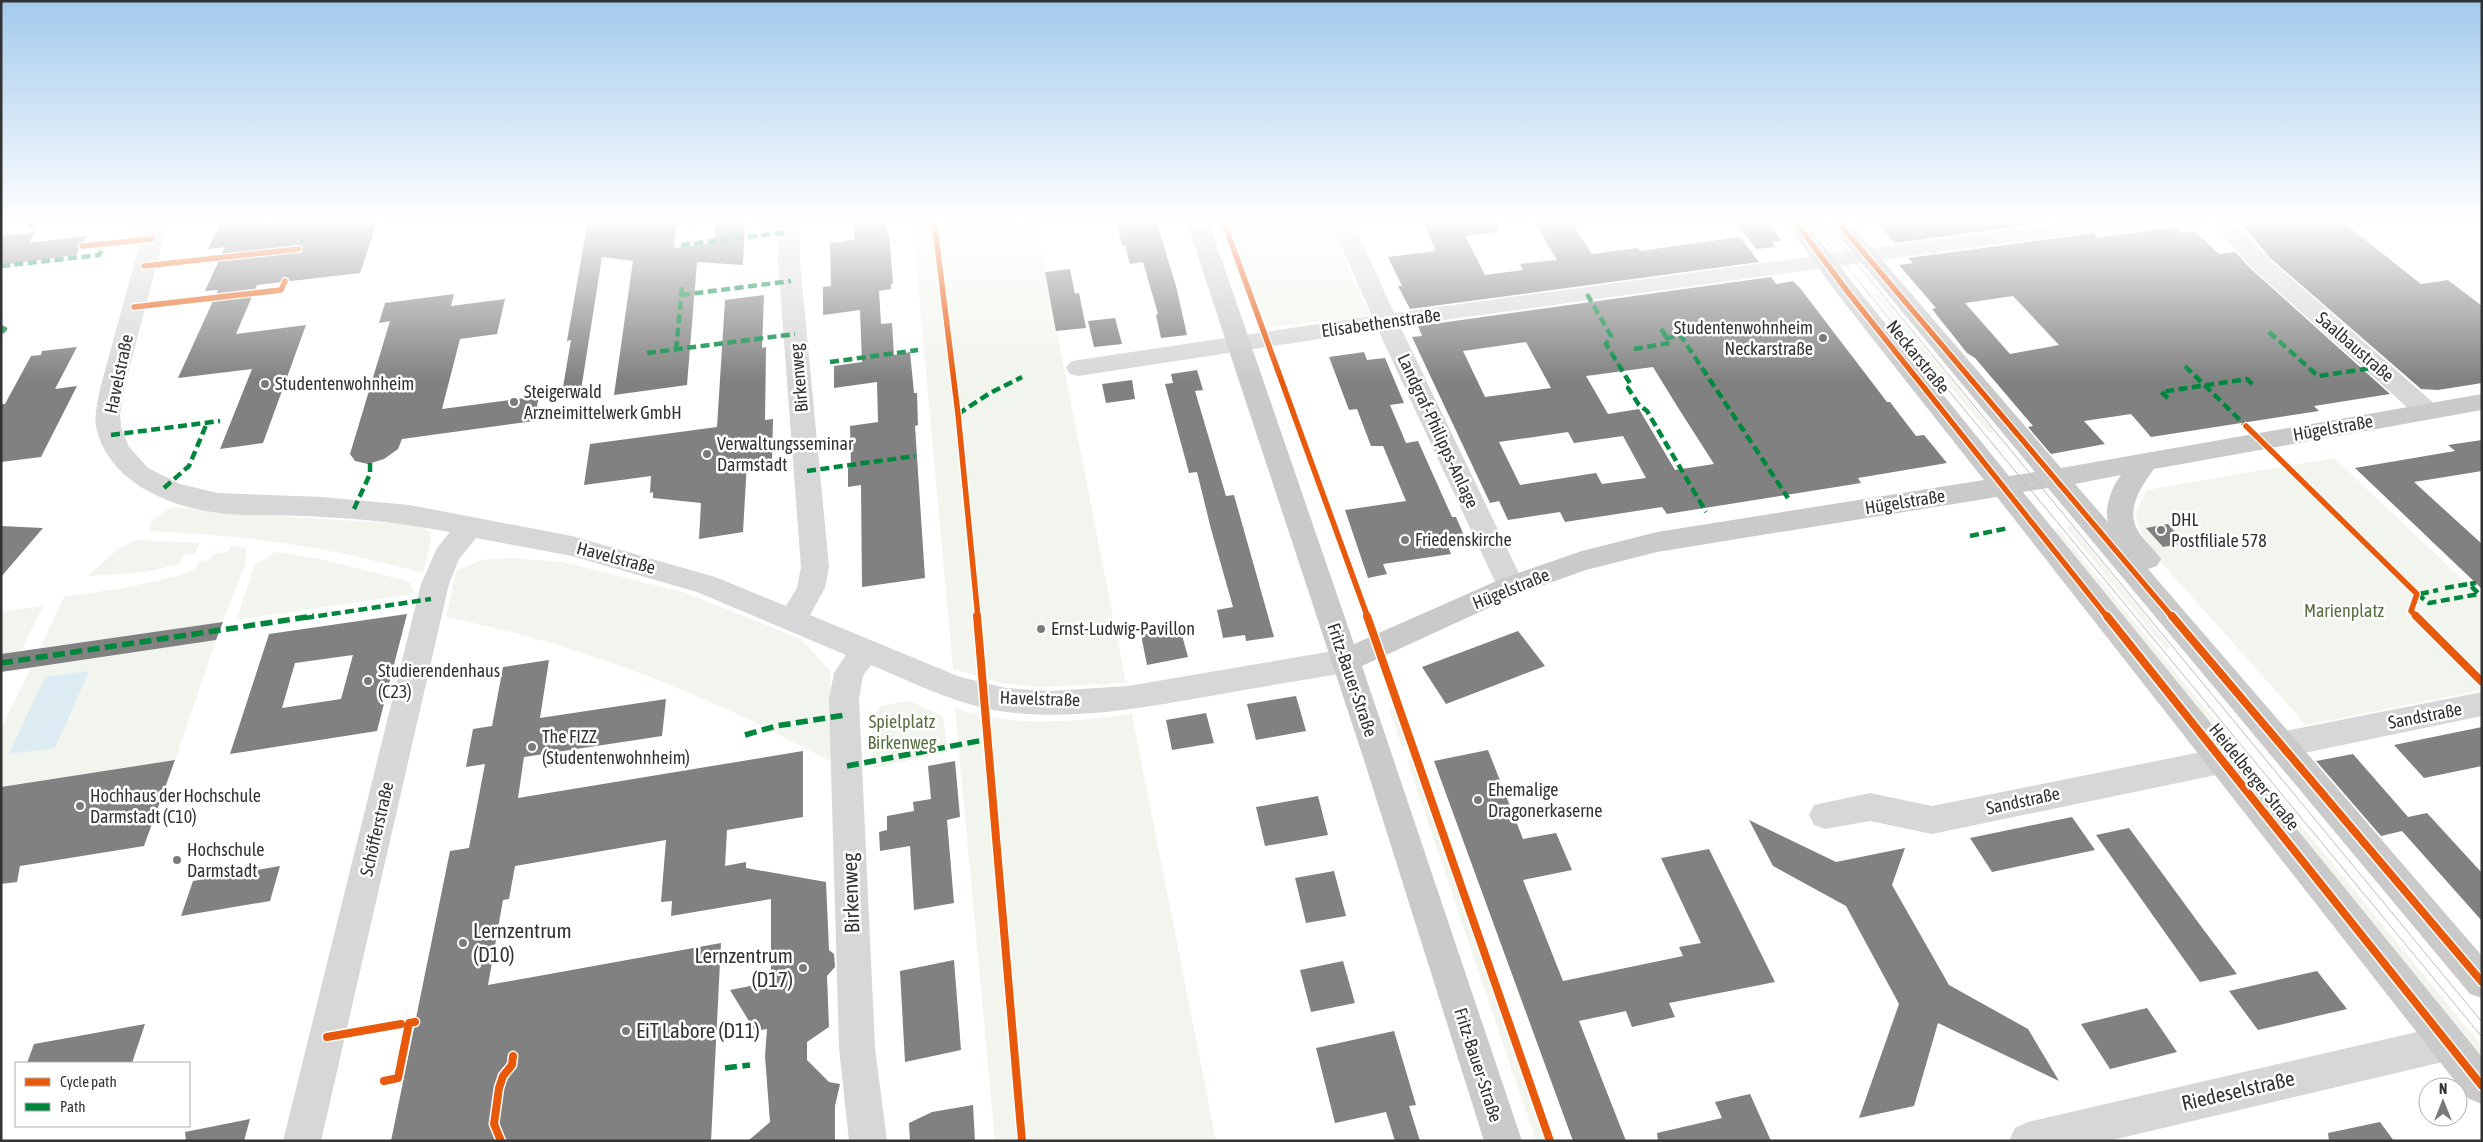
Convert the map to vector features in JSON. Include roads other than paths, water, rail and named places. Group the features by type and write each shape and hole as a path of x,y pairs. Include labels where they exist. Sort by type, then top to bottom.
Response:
{"main road":[{"name":"Fritz-Bauer-Straße","path":"1215,273 1503,1141"},
{"name":"Neckarstraße","path":"1835,273 2003,487"},
{"name":"Neckarstraße","path":"1881,273 2055,478"},
{"name":"Hügelstraße","path":"1345,661 1511,586 1582,561 1656,542 2003,487 2482,402"},
{"path":"2146,462 2126,487 2120,516 2124,532 2193,616 2202,651"},
{"path":"2055,478 2482,982"},
{"name":"Heidelberger Straße","path":"2003,487 2482,1086"}],"street":[{"name":"Havelstraße","path":"143,273 112,389 108,414 109,427 117,448 132,468 155,484 202,500 236,504 370,510 470,526 572,546 633,561 705,584 975,694 1006,700 1083,702 1147,696 1345,661"},
{"name":"Birkenweg","path":"790,273 815,567 815,579 810,592 792,618"},
{"name":"Landgraf-Philipps-Anlage","path":"1365,273 1511,586"},
{"name":"Elisabethenstraße","path":"1078,368 1386,322 1743,273"},
{"name":"Saalbaustraße","path":"2272,273 2428,411"},
{"name":"Schöfferstraße","path":"302,1141 435,584 443,561 470,526"},
{"name":"Birkenweg","path":"865,650 849,673 844,699 857,1048 868,1141"},
{"name":"Sandstraße","path":"2280,745 2482,704"},
{"name":"Sandstraße","path":"1825,815 1870,807 1932,820 2221,761"},
{"name":"Riedeselstraße","path":"2028,1141 2447,1043"}],"tram line":[{"path":"1852,273 2482,1037"},
{"path":"1865,273 2482,1022"}],"place":[{"name":"Studentenwohnheim Neckarstraße","path":"1823,338"},
{"name":"Studentenwohnheim","path":"265,384"},
{"name":"Steigerwald Arzneimittelwerk GmbH","path":"514,402"},
{"name":"Verwaltungsseminar Darmstadt","path":"707,454"},
{"name":"DHL Postfiliale 578","path":"2161,530"},
{"name":"Friedenskirche","path":"1405,540"},
{"name":"Ernst-Ludwig-Pavillon","path":"1041,629"},
{"name":"Studierendenhaus (C23)","path":"368,681"},
{"name":"The FIZZ (Studentenwohnheim)","path":"532,747"},
{"name":"Ehemalige Dragonerkaserne","path":"1478,800"},
{"name":"Hochhaus der Hochschule Darmstadt (C10)","path":"80,806"},
{"name":"Hochschule Darmstadt","path":"177,860"},
{"name":"Lernzentrum (D10)","path":"463,943"},
{"name":"Lernzentrum (D17)","path":"803,968"},
{"name":"EiT Labore (D11)","path":"626,1031"}],"park label":[{"name":"Marienplatz","path":"2344,611"},
{"name":"Spielplatz Birkenweg","path":"902,732"}]}
